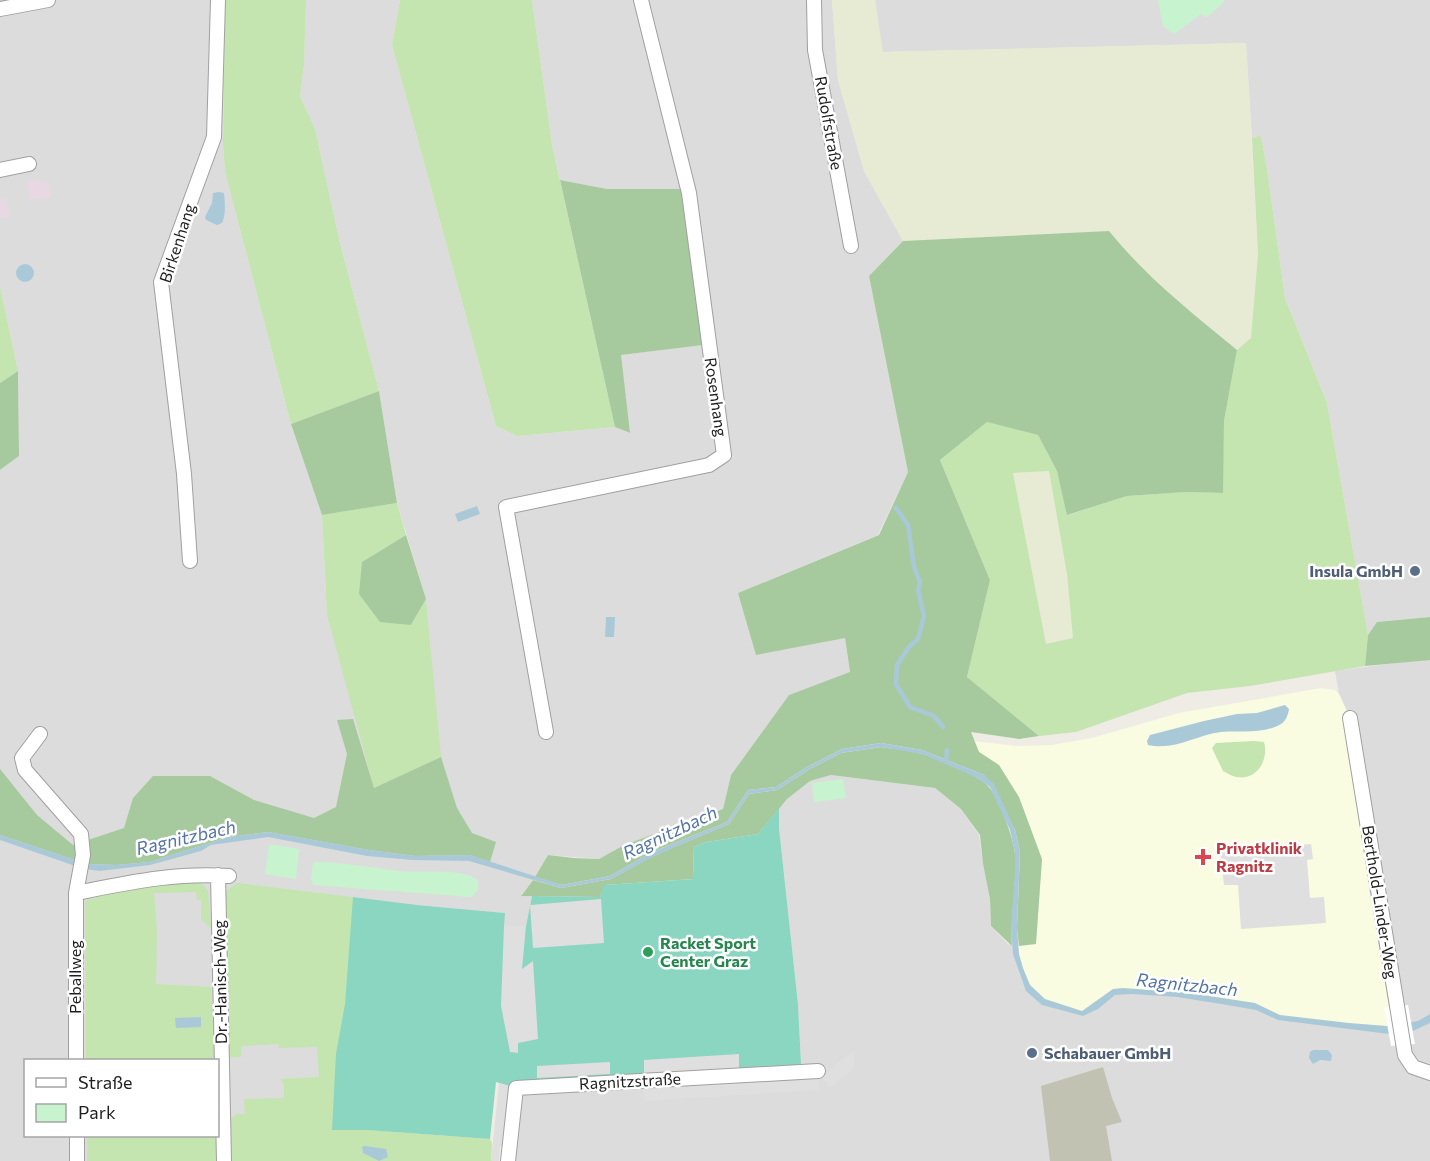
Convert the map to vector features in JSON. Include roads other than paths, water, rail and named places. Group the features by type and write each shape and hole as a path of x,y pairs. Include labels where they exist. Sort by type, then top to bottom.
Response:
{"street":[{"path":"0,9 21,2 48,0"},
{"name":"Birkenhang","path":"189,561 184,474 161,282 214,137 218,0"},
{"name":"Rosenhang","path":"546,732 506,507 709,465 724,455 689,194 641,0"},
{"name":"Rudolfstraße","path":"814,0 815,50 851,246"},
{"path":"0,170 29,164"},
{"name":"Berthold-Linder-Weg","path":"1350,718 1405,1055 1413,1067 1430,1073"},
{"name":"Peballweg","path":"40,734 22,758 25,770 81,834 83,855 76,893 76,1059"},
{"name":"Dr.-Hanisch-Weg","path":"76,893 150,879 198,874 223,876 224,1161"},
{"name":"Ragnitzstraße","path":"508,1161 516,1088 818,1071"},
{"path":"77,1137 77,1161"}],"water":[{"path":"213,193 224,193 225,213 222,223 217,225 206,220 205,217 212,203"},
{"path":"25,264 31,267 34,273 31,279 25,282 19,279 16,273 19,267"},
{"path":"477,506 480,514 458,522 455,514"},
{"path":"606,617 615,617 614,637 605,637"},
{"path":"1285,705 1289,709 1284,721 1266,730 1221,732 1167,746 1148,745 1150,735 1204,721 1237,714 1257,713"},
{"name":"Ragnitzbach","path":"881,743 922,750 984,775 994,784 1015,830 1020,852 1017,928 1019,954 1030,985 1045,999 1082,1011 1113,989 1123,988 1190,993 1255,1003 1280,1015 1349,1023 1387,1026 1418,1021 1430,1014 1430,1023 1413,1031 1389,1034 1278,1020 1256,1010 1177,997 1132,994 1115,995 1098,1009 1083,1016 1042,1005 1026,991 1013,954 1011,927 1015,852 1010,830 990,787 978,778 922,754 881,747 841,753 777,790 749,794 729,824 654,856 611,879 561,888 469,861 367,856 268,837 211,845 201,851 150,865 100,871 84,869 0,840 0,835 87,864 116,865 150,862 228,837 268,832 415,856 470,855 562,885 610,876 652,852 727,822 748,790 776,787 807,767 842,749"},
{"path":"201,1017 201,1027 176,1028 175,1018"},
{"path":"1313,1050 1328,1050 1332,1055 1331,1061 1320,1060 1313,1064 1309,1058"},
{"path":"362,1147 386,1149 388,1157 379,1161 363,1153"}],"waterway":[{"path":"896,508 908,525 914,567 920,582 918,590 924,616 918,639 909,647 897,665 896,684 910,707 934,716 943,727"},
{"path":"946,762 947,750"}],"place":[{"name":"Insula GmbH","path":"1415,571"},
{"name":"Privatklinik Ragnitz","path":"1203,857"},
{"name":"Racket Sport Center Graz","path":"648,952"},
{"name":"Schabauer GmbH","path":"1032,1053"}]}
